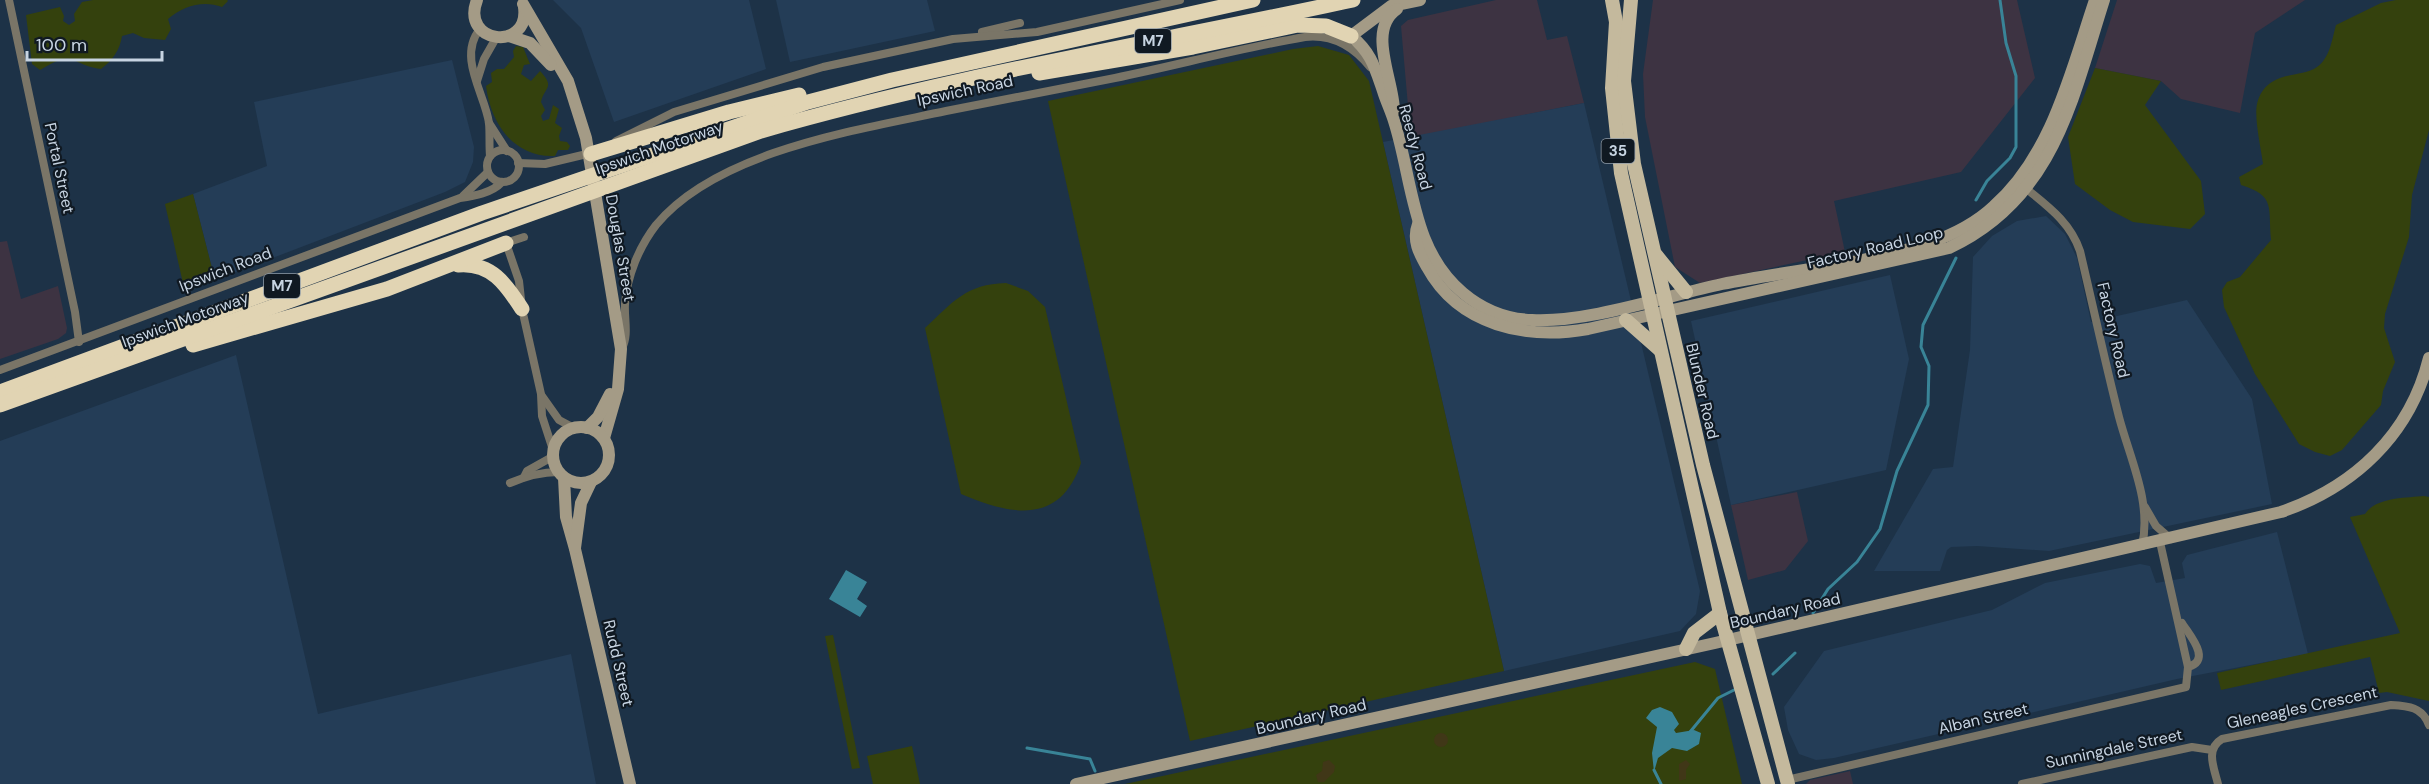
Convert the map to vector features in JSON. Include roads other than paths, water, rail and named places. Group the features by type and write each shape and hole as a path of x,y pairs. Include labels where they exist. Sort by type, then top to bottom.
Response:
{"highway":[{"name":"Ipswich Motorway","path":"0,392 829,96 1229,3 1253,0"},
{"name":"Ipswich Motorway","path":"610,176 861,103 1353,0"},
{"path":"953,82 978,85 1193,47 1293,26 1326,26 1346,39"},
{"path":"600,150 761,104 800,95 829,96"},
{"name":"Ipswich Motorway","path":"0,405 568,191"},
{"path":"119,362 145,361 387,289 506,243"},
{"path":"447,267 472,265 490,271 507,285 522,309"}],"main road":[{"path":"467,0 480,29 496,38 509,36 523,23 522,2"},
{"path":"474,15 477,0"},
{"name":"Blunder Road","path":"1612,0 1616,22 1612,88 1617,151 1720,613 1768,784"},
{"name":"Blunder Road","path":"1631,0 1626,39 1625,104 1632,149 1703,465 1750,635 1787,782"},
{"name":"Factory Road Loop","path":"1651,307 1664,297 1686,291 1876,256 1929,243 1959,230 1985,214 2022,186 2048,132 2095,0"},
{"name":"Factory Road Loop","path":"1651,307 1668,311 1949,248 1986,227 2022,186 2059,133 2104,0"},
{"path":"1346,39 1389,7 1417,1"},
{"path":"1394,121 1392,89 1382,31 1391,13 1417,1"},
{"name":"Douglas Street","path":"522,2 568,81 579,110 621,349 618,390 604,438"},
{"name":"Douglas Street","path":"509,36 530,43 551,64 573,111 579,138 617,359 609,397 598,417 580,428"},
{"name":"Reedy Road","path":"1346,39 1372,58 1394,121 1418,224 1425,234 1431,253 1455,286 1476,302 1503,315 1530,320 1554,320 1651,307"},
{"name":"Reedy Road","path":"1418,224 1414,236 1418,249 1439,286 1458,304 1488,323 1518,330 1553,333 1588,329 1626,320 1651,307"},
{"path":"1654,254 1686,291"},
{"path":"1626,320 1662,351"},
{"name":"Boundary Road","path":"1076,784 1750,635 2281,513 2304,504 2345,482 2383,448 2412,405 2429,358"},
{"path":"580,428 604,438 610,455 604,472 591,482 572,483 561,475 553,454 560,436 580,428"},
{"name":"Rudd Street","path":"561,475 566,517 630,784"},
{"name":"Rudd Street","path":"575,549 578,517 591,482"},
{"path":"1686,649 1694,633 1720,613"}],"street":[{"name":"Portal Street","path":"9,0 75,312 79,342"},
{"path":"945,40 1037,32 1180,0"},
{"path":"518,163 562,162 600,150 652,122 687,108 806,71 1020,24"},
{"path":"480,29 475,36 472,51 476,83 489,123 507,151 514,155 518,163 515,176 502,182 493,179 488,171 489,123"},
{"name":"Ipswich Road","path":"621,349 626,340 626,303 631,275 639,253 654,228 686,195 756,161 826,136 889,121 1115,78 1284,40 1314,36 1346,39"},
{"path":"476,83 484,59 496,38"},
{"path":"490,156 498,151 507,151"},
{"name":"Ipswich Road","path":"460,198 477,185 488,171"},
{"name":"Ipswich Road","path":"0,370 460,198 497,187 502,182"},
{"name":"Factory Road","path":"2022,186 2054,211 2077,240 2120,417 2145,507 2146,532 2142,546"},
{"path":"524,237 506,243 519,281 522,309 541,393 542,416 553,454 527,471 524,477"},
{"path":"541,393 559,420 580,428"},
{"path":"510,483 524,477 561,475"},
{"name":"Factory Road","path":"2145,507 2166,541"},
{"path":"2166,541 2178,618 2188,667 2196,664 2200,658 2199,652 2178,618"},
{"name":"Alban Street","path":"1787,782 2186,687 2188,667"},
{"name":"Gleneagles Crescent","path":"2218,784 2212,750 2215,743 2222,739 2391,705 2421,711 2429,725"},
{"name":"Sunningdale Street","path":"2022,784 2192,747 2212,750"}],"waterway":[{"path":"1976,200 1987,181 2010,158 2016,147 2016,76 2006,43 2000,0"},
{"path":"1813,613 1828,589 1857,562 1880,529 1897,471 1928,405 1929,366 1921,347 1923,325 1956,258"},
{"path":"1773,674 1795,653"},
{"path":"1690,732 1718,698 1734,690"},
{"path":"1027,748 1090,759 1095,771"},
{"path":"1654,770 1661,784"}]}
